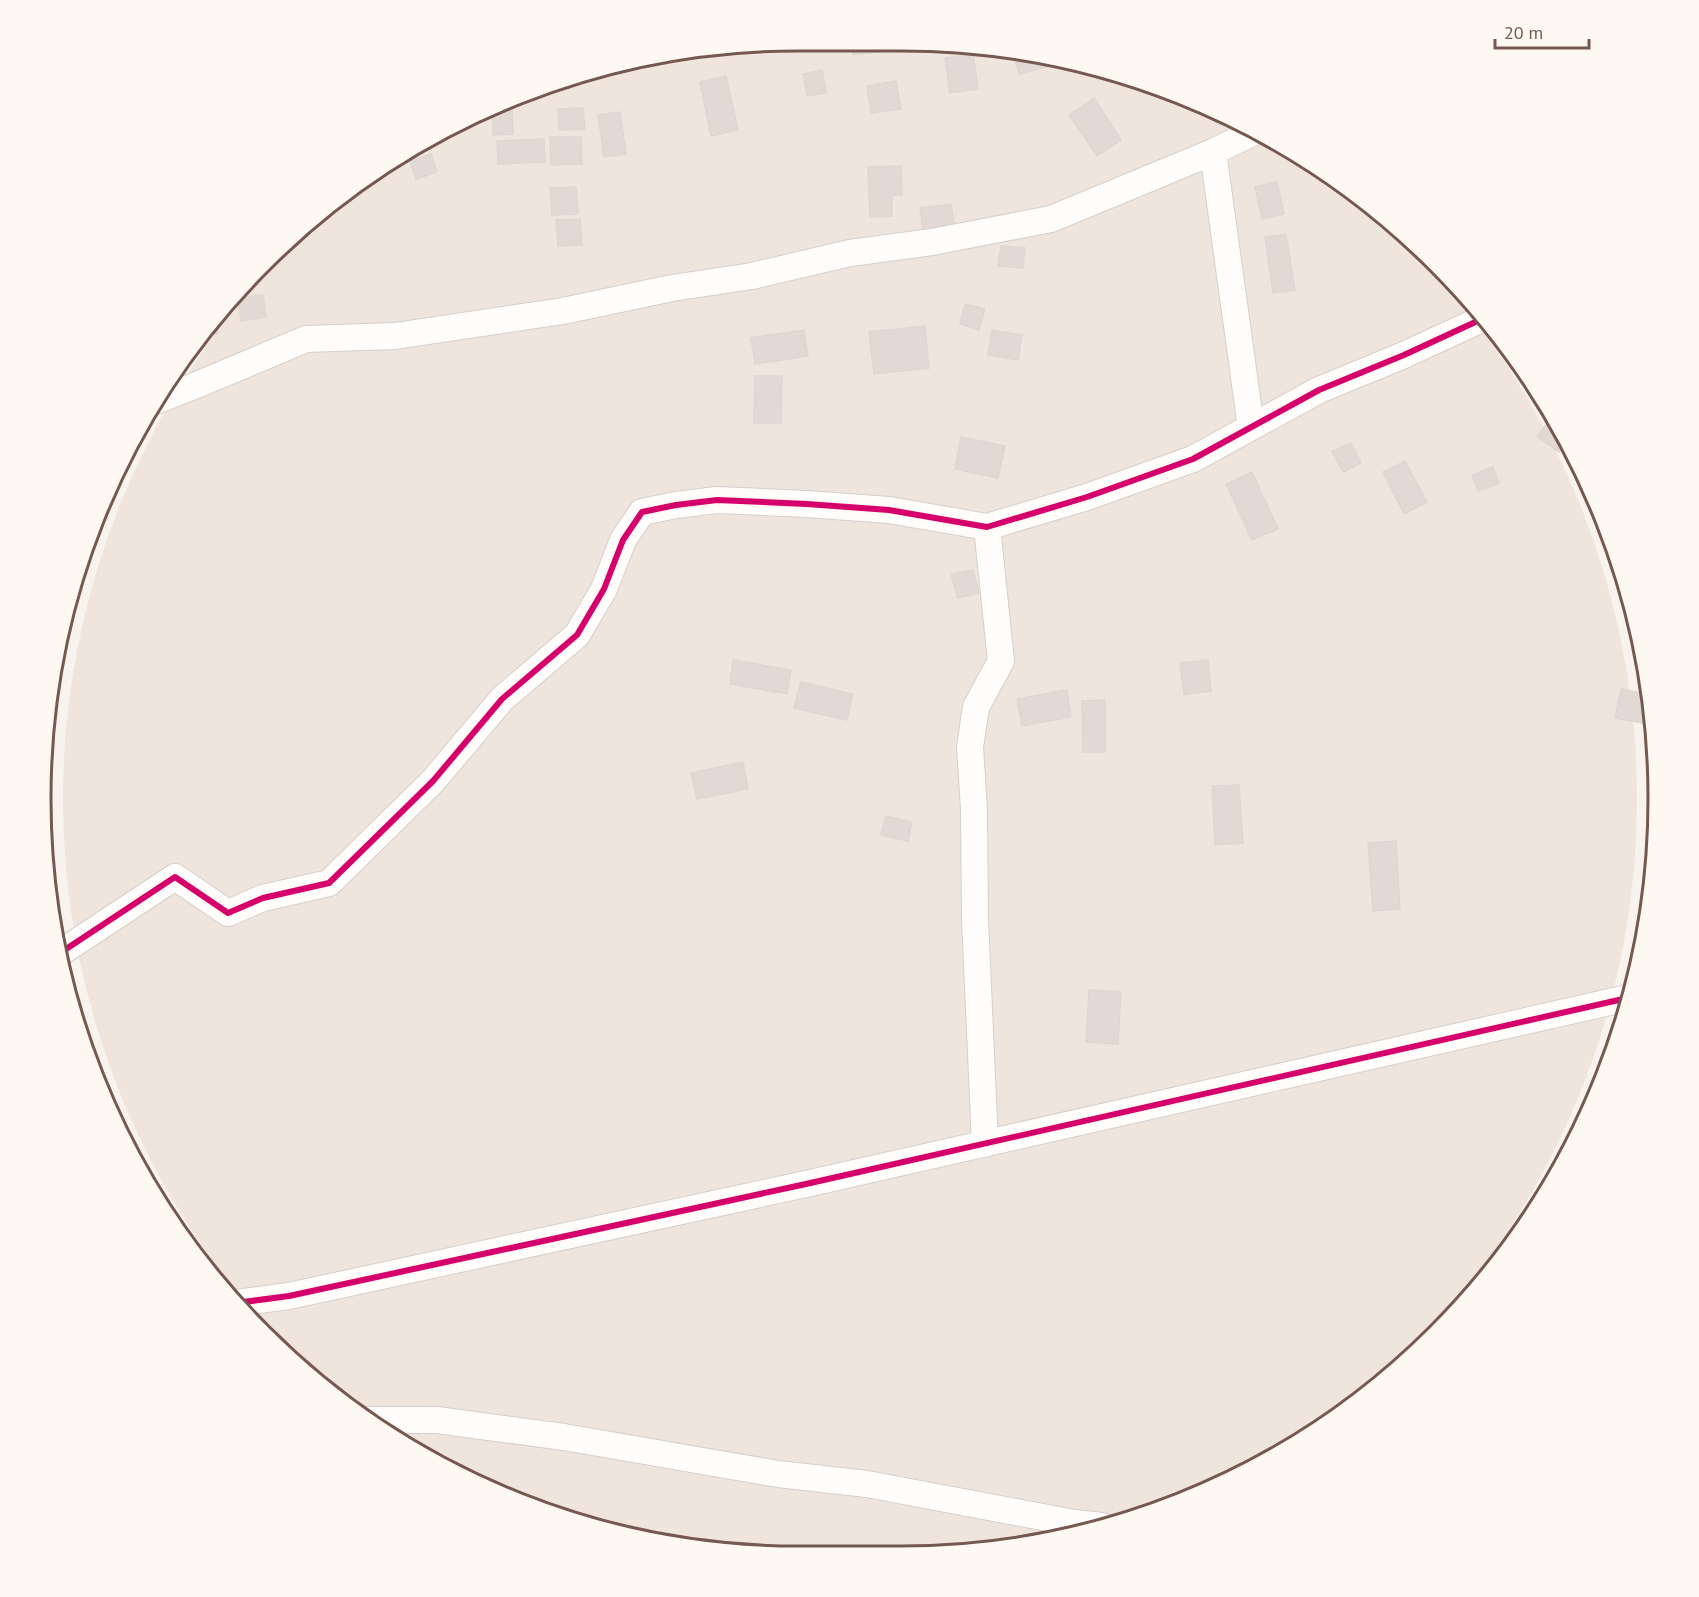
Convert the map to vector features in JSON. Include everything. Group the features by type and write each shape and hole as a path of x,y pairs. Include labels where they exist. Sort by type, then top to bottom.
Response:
{"street":[{"path":"169,396 306,339 394,336 563,311 672,288 752,276 850,253 932,242 1051,219 1213,152 1246,136"},
{"path":"1213,152 1251,427"},
{"path":"66,950 175,877 228,913 263,898 329,883 433,781 502,699 577,635 604,590 623,540 642,512 676,504 717,500 889,510 987,527 1087,497 1192,459 1319,390 1404,355 1476,322"},
{"path":"986,1144 975,919 974,809 970,747 976,707 1000,661 987,527"},
{"path":"246,1301 301,1293 986,1144 1621,1000"},
{"path":"383,1420 437,1420 564,1437 778,1474 867,1484 1082,1524"}],"shaded area":[{"path":"798,51 900,51 998,57 1046,65 1094,76 1187,108 1274,151 1356,205 1393,236 1463,306 1505,362 1544,428 1577,498 1603,570 1622,645 1633,722 1637,799 1633,876 1622,953 1603,1028 1577,1100 1544,1170 1505,1236 1473,1279 1429,1327 1393,1361 1356,1392 1274,1446 1187,1489 1141,1506 1094,1521 998,1540 900,1546 798,1546 701,1540 653,1532 605,1521 512,1489 425,1446 343,1392 306,1361 236,1291 195,1236 156,1170 123,1100 97,1028 78,953 67,876 63,799 67,722 78,645 97,570 123,498 156,428 195,362 239,303 306,236 343,205 425,151 468,128 512,108 605,76 701,57"}],"building":[{"path":"852,51 876,52 853,55"},
{"path":"973,55 978,89 950,93 945,58"},
{"path":"1015,60 1047,67 1019,74"},
{"path":"822,70 826,93 807,96 803,74"},
{"path":"726,76 738,130 711,136 700,82"},
{"path":"896,81 901,109 871,113 867,86"},
{"path":"1094,98 1121,140 1097,156 1069,115"},
{"path":"583,108 585,129 559,130 558,109"},
{"path":"512,110 513,134 493,135 493,117"},
{"path":"620,112 626,154 604,157 598,115"},
{"path":"550,137 581,137 582,164 551,165"},
{"path":"544,139 545,162 498,164 497,141"},
{"path":"431,154 437,172 416,179 410,161"},
{"path":"901,166 902,195 892,195 892,216 870,217 868,167"},
{"path":"1277,182 1284,214 1262,219 1255,187"},
{"path":"576,187 578,214 552,215 550,188"},
{"path":"951,204 955,229 923,233 920,208"},
{"path":"580,219 582,245 558,246 556,220"},
{"path":"1286,234 1295,290 1273,293 1265,237"},
{"path":"1001,246 1025,248 1023,268 998,266"},
{"path":"263,295 266,317 241,321 239,303 244,297"},
{"path":"965,304 985,309 979,330 960,324"},
{"path":"925,326 929,368 874,374 869,332"},
{"path":"804,330 808,356 755,364 751,338"},
{"path":"992,330 1022,335 1018,360 988,355"},
{"path":"755,376 782,376 781,423 754,423"},
{"path":"1547,424 1561,449 1559,452 1537,436"},
{"path":"961,437 1005,446 998,478 955,469"},
{"path":"1351,443 1361,463 1343,472 1332,451"},
{"path":"1405,461 1427,502 1404,514 1383,472"},
{"path":"1493,467 1499,483 1478,491 1472,475"},
{"path":"1252,472 1278,529 1252,540 1226,484"},
{"path":"973,570 979,593 958,598 951,574"},
{"path":"733,660 791,670 787,694 730,684"},
{"path":"1208,660 1211,691 1184,695 1180,663"},
{"path":"801,682 853,694 847,720 794,708"},
{"path":"1621,689 1641,693 1644,723 1615,718"},
{"path":"1067,690 1071,717 1022,726 1017,699"},
{"path":"1105,700 1105,752 1083,752 1082,701"},
{"path":"743,762 748,789 697,799 691,773"},
{"path":"1239,785 1243,843 1215,845 1212,786"},
{"path":"886,816 912,822 908,841 881,835"},
{"path":"1396,841 1400,909 1373,911 1368,843"},
{"path":"1089,990 1121,992 1118,1044 1086,1042"}],"cycle path":[{"path":"66,949 175,877 228,913 263,898 329,883 433,781 502,699 577,635 604,589 623,540 642,512 717,500 889,510 987,527 1087,497 1193,459 1319,390 1404,355 1476,322"},
{"path":"246,1302 289,1296 806,1184 1621,1000"}]}
